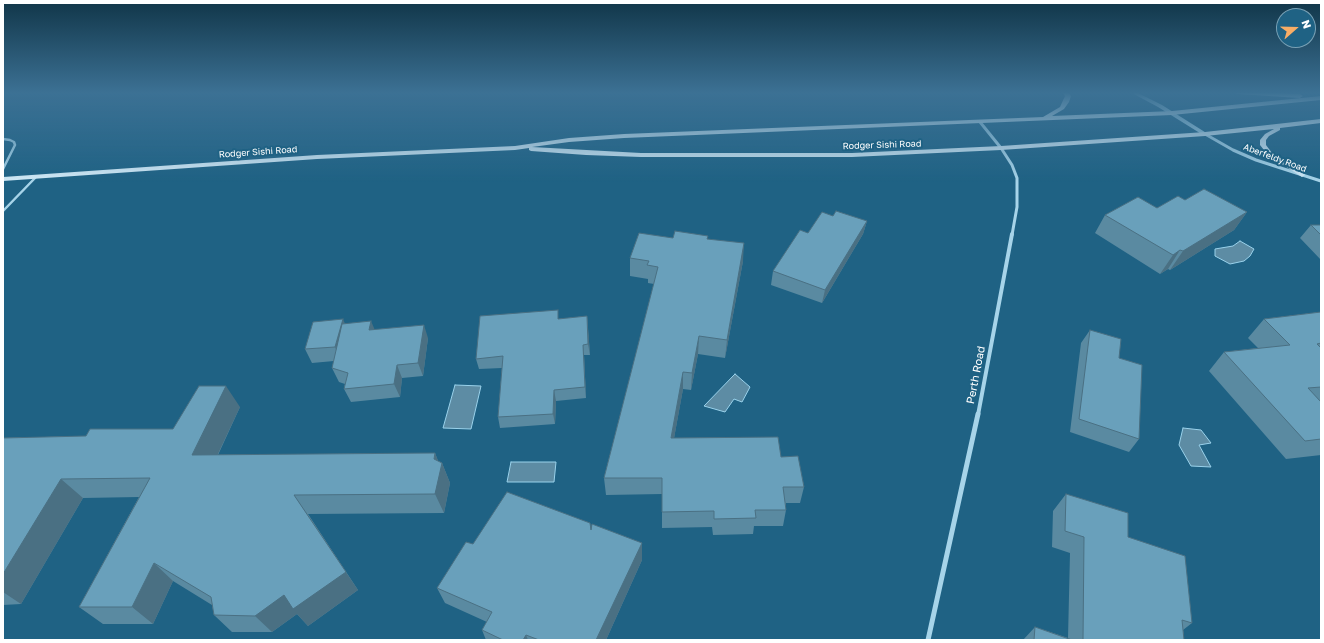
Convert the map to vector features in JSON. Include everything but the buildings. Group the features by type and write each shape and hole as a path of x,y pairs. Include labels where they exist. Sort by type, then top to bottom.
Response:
{"main road":[{"name":"Rodger Sishi Road","path":"3,179 38,175 362,155 514,148 569,140 624,136 980,122"},
{"name":"Rodger Sishi Road","path":"514,148 586,154 852,156 1001,148 1205,134 1312,122"},
{"path":"1286,125 1267,135 1263,140 1263,145 1270,154 1302,175"}],"street":[{"name":"Perth Road","path":"928,640 982,395 1017,207 1017,178 1012,165 1001,148 980,122"},
{"path":"1186,122 1205,134"},
{"name":"Aberfeldy Road","path":"1205,134 1233,150 1321,181"}],"lane":[{"path":"3,140 10,140 14,142 14,146 3,169"},
{"path":"3,210 38,175"}],"water":[{"path":"1240,241 1254,249 1250,256 1244,261 1230,264 1215,256 1215,249 1233,246"},
{"path":"735,374 750,387 742,402 734,399 725,412 704,406"},
{"path":"455,385 481,386 471,429 443,428"},
{"path":"1183,428 1201,430 1211,443 1199,445 1211,467 1191,466 1179,445"},
{"path":"511,462 556,462 554,482 507,482"}]}
